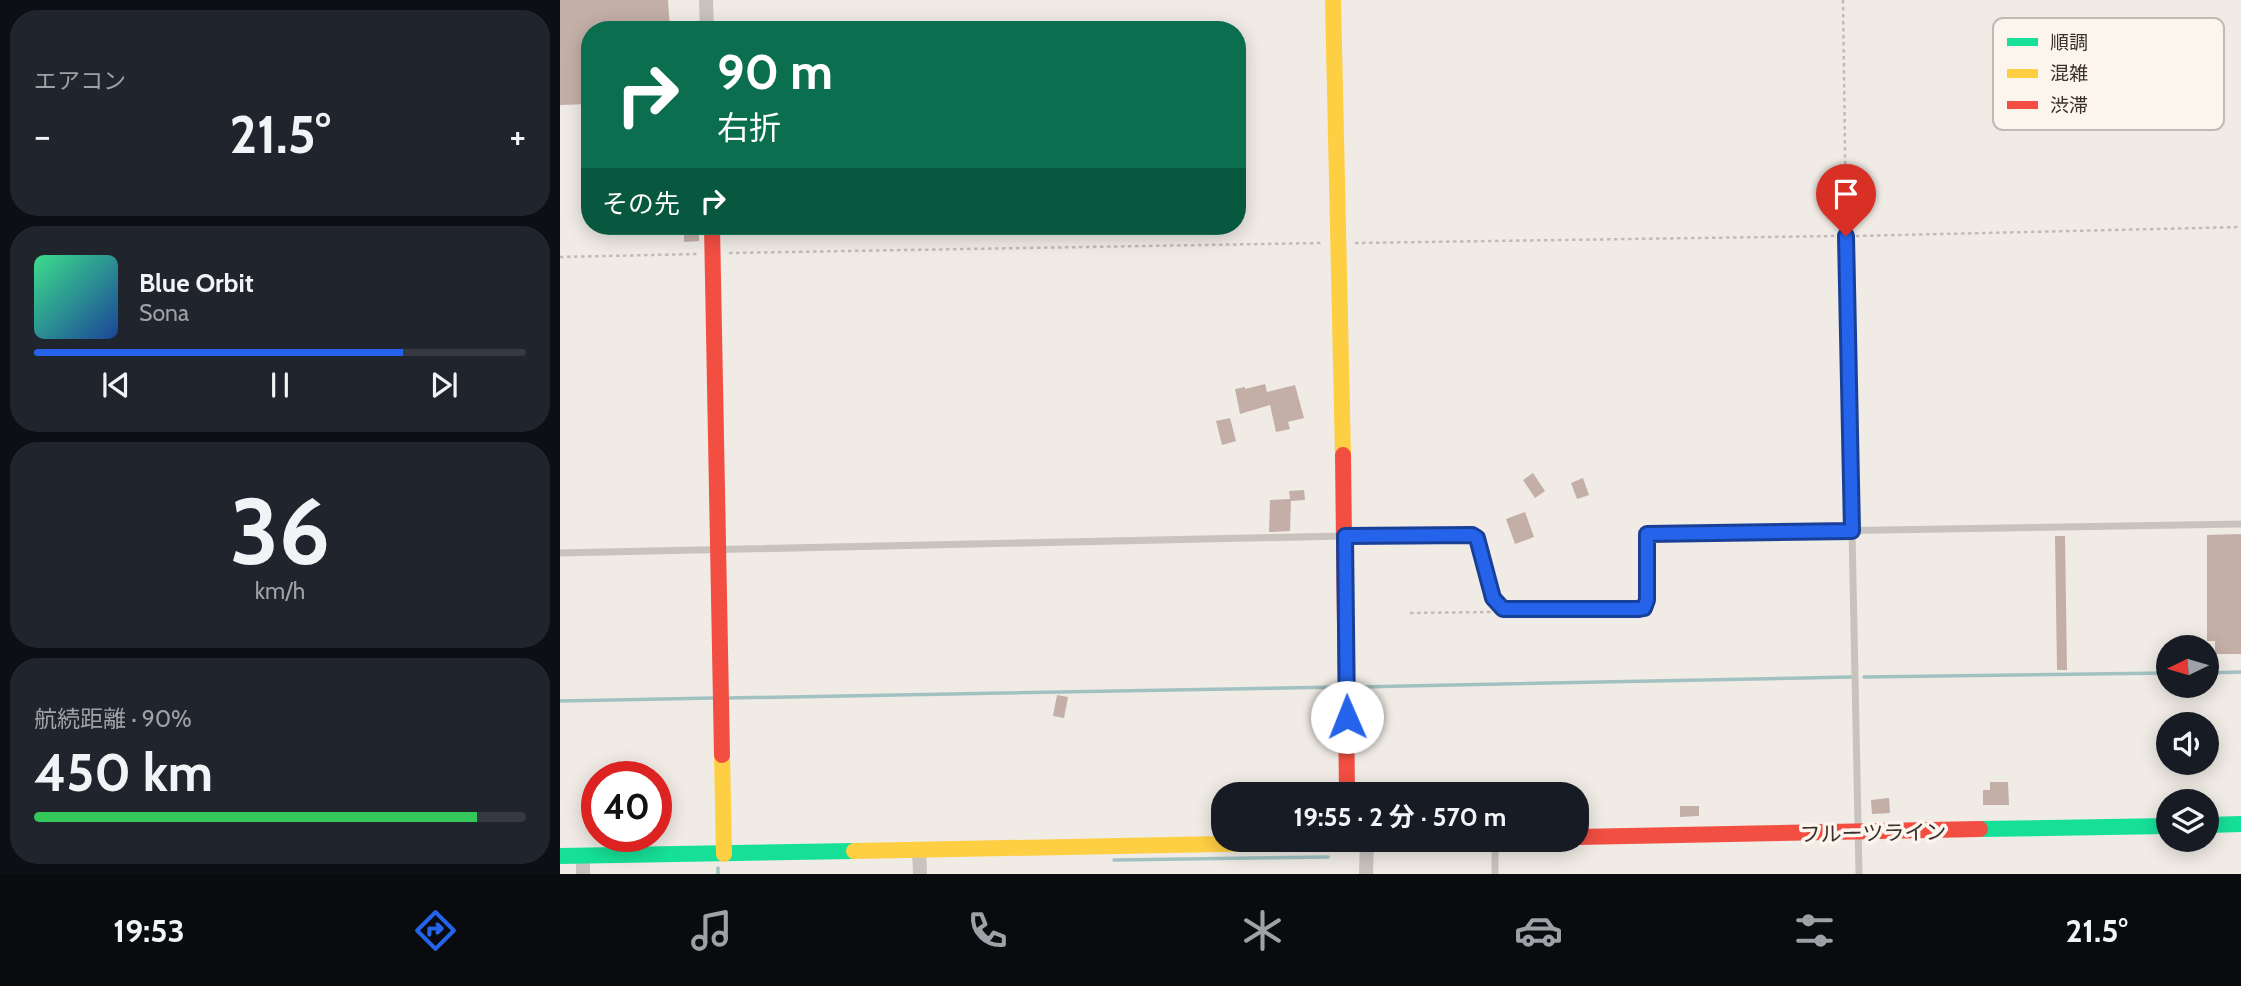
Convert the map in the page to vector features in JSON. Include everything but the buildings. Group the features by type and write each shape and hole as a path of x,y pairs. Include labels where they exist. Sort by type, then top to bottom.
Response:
{"street":[{"path":"706,0 707,21"},
{"path":"1333,0 1345,536 1347,782"},
{"path":"712,235 724,854"},
{"path":"2219,825 2241,824"},
{"name":"フルーツライン","path":"1589,837 2156,826"},
{"path":"560,856 1211,844"},
{"path":"919,850 920,874"},
{"path":"1366,874 1367,852"},
{"path":"583,856 583,874"}],"lane":[{"path":"1846,236 1859,874"},
{"path":"560,554 1472,535 1477,538 1493,598 1503,609 1644,608 1647,600 1647,534 2241,524"},
{"path":"1495,852 1495,874"}],"path":[{"path":"1843,0 1846,236"},
{"path":"560,257 2241,227"},
{"path":"1410,613 1493,612 1500,606"}],"waterway":[{"path":"2219,673 2241,672"},
{"path":"1864,677 2156,673"},
{"path":"1357,687 1851,677"},
{"path":"729,698 1339,687"},
{"path":"560,701 714,698"},
{"path":"1114,860 1328,857"},
{"path":"718,868 718,874"}],"traffic: fast":[{"path":"2219,825 2241,824"},
{"path":"1980,829 2156,826"},
{"path":"560,856 854,851"}],"traffic: slow":[{"path":"1333,0 1343,455"},
{"path":"722,755 724,854"},
{"path":"854,851 1211,844"}],"traffic: jam":[{"path":"712,235 722,755"},
{"path":"1343,455 1347,782"},
{"path":"1589,837 1980,829"}],"route":[{"path":"1347,717 1345,536 1472,535 1477,538 1493,598 1503,609 1639,609 1644,608 1647,600 1647,534 1852,531 1846,236"}]}
